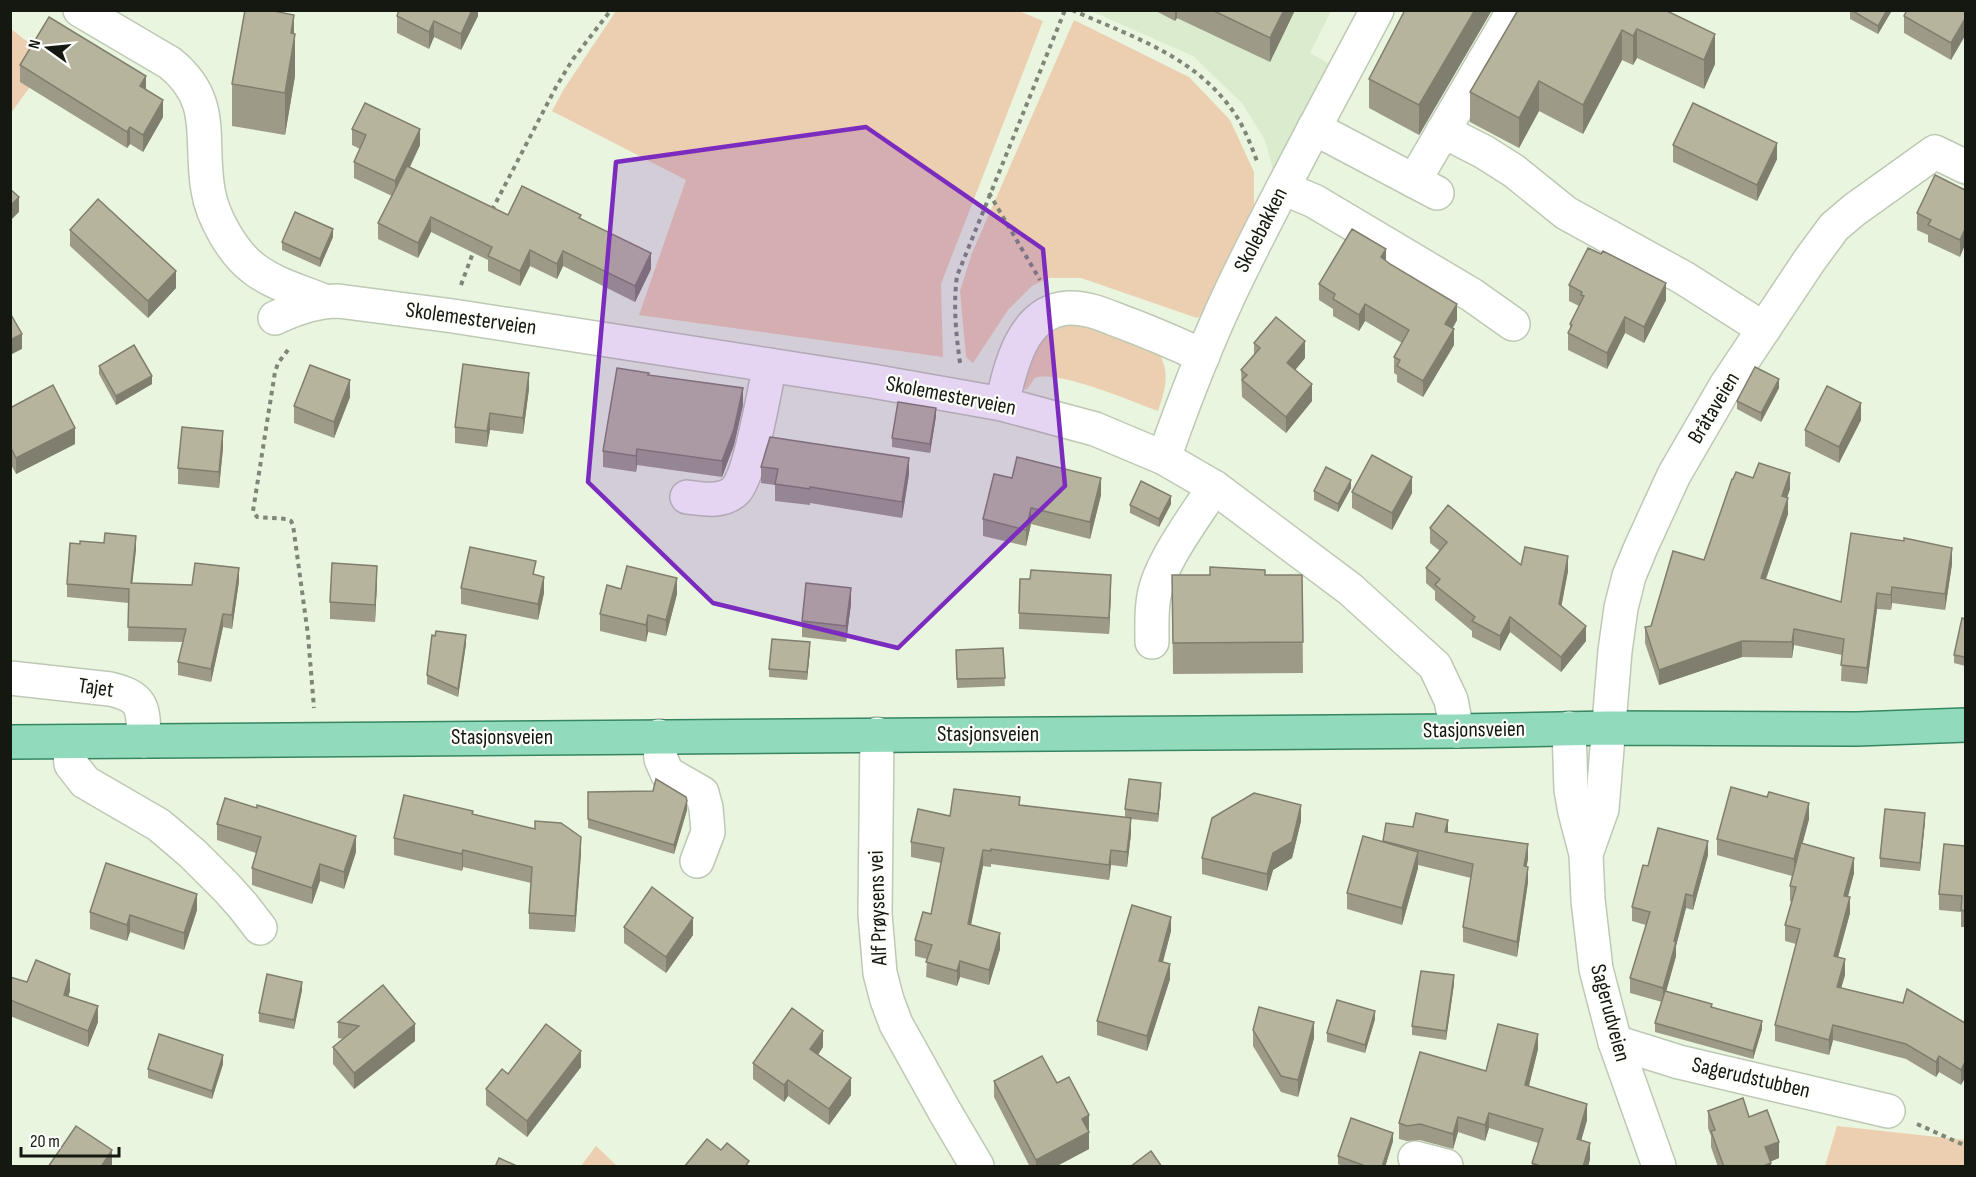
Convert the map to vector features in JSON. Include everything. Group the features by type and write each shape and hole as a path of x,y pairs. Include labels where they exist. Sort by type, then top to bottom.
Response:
{"main road":[{"name":"Stasjonsveien","path":"10,742 1457,731 1569,728 1857,729 1965,725"}],"street":[{"name":"Skolemesterveien","path":"80,10 183,73 201,104 208,191 221,227 233,249 252,267 270,279 320,302"},
{"name":"Skolebakken","path":"1164,458 1231,290 1377,10"},
{"path":"1314,128 1425,187 1443,131 1514,10"},
{"path":"1443,131 1484,152 1514,171 1566,213 1684,278 1764,329"},
{"name":"Bråtaveien","path":"1608,728 1615,651 1629,576 1674,475 1725,387 1834,227 1882,189 1935,152 1965,167"},
{"path":"1276,201 1314,201 1472,295 1513,324"},
{"name":"Skolemesterveien","path":"275,318 292,310 320,302 338,301 453,316 1002,404 1095,429 1164,458 1214,487 1350,589 1435,666 1451,700 1457,731"},
{"path":"1002,404 1010,368 1020,345 1041,318 1055,311 1069,308 1095,312 1159,335 1203,357"},
{"path":"687,498 716,500 735,491 746,468 770,365"},
{"path":"1152,642 1152,609 1159,579 1166,563 1214,487"},
{"name":"Tajet","path":"10,678 125,692 140,705 143,715 144,741"},
{"name":"Sagerudveien","path":"1569,728 1571,790 1586,854 1588,900 1596,969 1615,1042 1659,1167"},
{"name":"Sagerudveien","path":"1586,854 1602,809 1608,728"},
{"name":"Alf Prøysens vei","path":"877,734 875,914 880,973 896,1024 977,1167"},
{"path":"659,736 661,759 667,773 702,793 708,831 698,861"},
{"path":"69,742 71,764 86,782 168,832 226,887 260,928"},
{"name":"Sagerudstubben","path":"1615,1042 1679,1062 1888,1111"}],"path":[{"path":"491,213 556,87 573,59 611,10"},
{"path":"962,397 954,320 957,276 1065,10"},
{"path":"1072,10 1177,58 1199,73 1220,94 1238,118 1263,179 1276,201"},
{"path":"989,193 1055,311"},
{"path":"453,316 463,277 477,242"},
{"path":"314,712 308,635 293,525 287,519 257,517 253,511 275,372 278,363 320,302"},
{"path":"1888,1111 1965,1146"}],"highlighted area":[{"path":"866,127 1043,249 1065,486 898,648 713,603 588,482 616,162"}],"shaded area":[{"path":"616,11 1019,11 1043,21 941,284 943,357 639,315 686,180 552,111"},
{"path":"1091,11 1331,11 1310,53 1337,68 1274,173 1265,140 1242,103 1193,56"},
{"path":"1074,20 1189,77 1230,120 1254,172 1254,220 1209,312 1197,318 1081,278 1048,278 1032,286 1008,310 973,363 966,357 960,291 972,253"},
{"path":"11,29 50,59 11,113"},
{"path":"1069,323 1097,328 1158,352 1166,374 1166,382 1158,411 1060,378 1046,376 1035,378 1027,389 1022,390 1032,357 1041,340 1048,333"},
{"path":"1837,1126 1965,1140 1965,1166 1825,1166"},
{"path":"596,1146 617,1166 581,1166"}],"building":[{"path":"245,10 269,10 294,15 291,33 295,34 285,93 232,84"},
{"path":"399,10 472,10 461,34 434,21 429,32 397,16"},
{"path":"1212,10 1284,10 1270,38"},
{"path":"1405,10 1475,10 1419,105 1369,79"},
{"path":"1518,10 1665,10 1715,34 1704,60 1637,29 1633,36 1622,30 1583,105 1539,81 1519,118 1470,92"},
{"path":"1851,10 1887,10 1878,26"},
{"path":"1907,10 1965,10 1965,19 1951,43 1904,16"},
{"path":"49,17 146,76 140,86 163,100 143,135 130,127 127,132 20,65"},
{"path":"365,103 420,129 395,181 354,162 366,135 352,129"},
{"path":"1693,103 1777,143 1757,185 1673,145"},
{"path":"407,166 508,215 522,186 581,215 579,218 651,253 635,286 563,251 557,264 530,250 520,271 488,256 492,247 431,217 418,243 378,223"},
{"path":"1935,175 1965,190 1965,229 1960,240 1928,225 1931,220 1917,213"},
{"path":"10,189 19,197 10,206"},
{"path":"98,199 176,271 148,301 70,230"},
{"path":"295,212 333,229 320,259 282,242"},
{"path":"1352,229 1386,249 1381,257 1390,264 1457,304 1445,324 1454,329 1423,381 1397,366 1400,360 1394,357 1409,330 1365,304 1359,315 1333,299 1335,294 1319,284"},
{"path":"1588,248 1601,254 1603,251 1666,283 1644,327 1625,317 1607,353 1568,333 1584,296 1581,295 1582,292 1569,285"},
{"path":"10,313 22,334 10,340"},
{"path":"1276,317 1305,341 1287,363 1312,384 1286,417 1242,380 1247,375 1241,370 1260,348 1254,343"},
{"path":"134,345 152,376 116,396 99,366"},
{"path":"463,364 529,373 523,418 490,413 487,431 455,427"},
{"path":"310,365 350,380 334,422 294,406"},
{"path":"1755,367 1779,379 1761,413 1737,401"},
{"path":"617,368 649,373 648,375 743,388 734,429 722,461 637,449 636,456 603,451"},
{"path":"53,385 75,428 16,458 10,446 10,408"},
{"path":"1827,386 1861,403 1839,447 1805,430"},
{"path":"898,402 936,408 930,444 892,438"},
{"path":"182,427 223,431 219,472 178,468"},
{"path":"770,437 909,458 902,502 810,487 810,489 775,484 778,469 761,467"},
{"path":"1372,455 1412,477 1392,513 1352,492"},
{"path":"1017,457 1101,478 1090,522 1031,508 1026,530 983,519 994,474 1012,478"},
{"path":"1759,463 1790,473 1782,496 1788,498 1761,578 1841,602 1851,533 1904,541 1904,538 1952,548 1945,594 1892,587 1891,595 1877,593 1867,668 1841,665 1844,639 1794,629 1792,642 1742,641 1659,670 1645,627 1651,626 1673,551 1704,560 1732,479 1736,472 1753,478"},
{"path":"1326,467 1351,480 1338,504 1314,491"},
{"path":"1141,481 1171,496 1159,519 1130,505"},
{"path":"1448,505 1521,565 1525,547 1568,556 1559,604 1586,626 1561,657 1510,617 1500,636 1472,621 1475,617 1435,585 1440,579 1426,568 1447,542 1430,528"},
{"path":"105,533 136,536 131,583 192,585 195,563 239,568 232,615 223,614 211,669 178,662 186,629 128,627 129,589 67,584 70,543 80,544 80,541 104,543"},
{"path":"470,547 536,561 533,574 544,577 538,604 461,588"},
{"path":"332,563 377,566 375,605 330,602"},
{"path":"627,566 677,578 666,620 648,615 646,625 600,614 607,585 621,589"},
{"path":"1210,567 1265,570 1265,575 1302,575 1303,642 1173,643 1172,575 1210,575"},
{"path":"1031,570 1111,575 1109,618 1019,613 1020,579 1030,579"},
{"path":"806,583 851,588 846,626 802,621"},
{"path":"1962,618 1965,619 1965,657 1954,655"},
{"path":"436,631 466,635 458,689 427,675 432,635 435,636"},
{"path":"772,639 810,642 807,672 769,669"},
{"path":"1003,648 1005,678 957,679 956,650"},
{"path":"656,779 686,797 687,801 674,845 588,819 588,792 653,791"},
{"path":"1129,779 1161,783 1158,814 1125,809"},
{"path":"1731,787 1767,797 1769,792 1809,803 1794,859 1717,839"},
{"path":"954,789 1020,797 1019,805 1131,818 1127,852 1111,850 1109,865 991,849 991,851 983,850 968,924 1000,933 989,970 960,961 957,971 926,962 932,945 915,940 923,912 931,914 944,848 911,842 918,809 950,816"},
{"path":"1254,793 1301,805 1292,842 1273,853 1267,874 1202,858 1212,818"},
{"path":"404,795 473,811 472,814 535,829 535,821 561,823 581,837 575,916 529,913 532,867 463,850 462,854 394,838"},
{"path":"225,798 257,808 257,805 356,836 344,872 320,864 312,888 252,868 261,837 217,824"},
{"path":"1885,809 1925,813 1920,863 1880,858"},
{"path":"1416,813 1448,820 1445,832 1528,844 1524,866 1528,867 1517,942 1463,927 1473,864 1383,841 1386,823 1413,827"},
{"path":"1658,828 1708,841 1693,896 1686,894 1663,988 1630,978 1650,912 1632,907 1643,865 1648,866"},
{"path":"1363,836 1418,852 1402,908 1347,893"},
{"path":"1801,843 1854,858 1844,896 1850,897 1834,956 1845,959 1837,987 1903,1003 1907,989 1965,1023 1965,1062 1961,1070 1939,1056 1936,1062 1906,1044 1833,1025 1829,1040 1775,1025 1800,929 1785,925 1796,887 1790,886"},
{"path":"1944,844 1965,846 1965,911 1961,910 1962,896 1939,894"},
{"path":"106,863 197,894 184,933 130,915 127,925 90,912"},
{"path":"652,887 693,918 666,957 624,927"},
{"path":"1132,905 1171,917 1159,961 1170,964 1147,1036 1097,1021"},
{"path":"36,960 70,974 64,995 98,1006 88,1031 10,1000 10,977 27,982"},
{"path":"1421,971 1454,975 1446,1031 1412,1026"},
{"path":"267,974 302,982 294,1020 259,1013"},
{"path":"383,985 415,1024 354,1073 333,1047 359,1026 338,1022"},
{"path":"1665,991 1762,1021 1753,1051 1655,1023"},
{"path":"1337,1000 1375,1011 1365,1045 1327,1033"},
{"path":"1259,1007 1314,1022 1298,1080 1281,1076 1253,1030"},
{"path":"792,1008 823,1031 810,1049 851,1078 829,1109 788,1080 784,1085 753,1063"},
{"path":"546,1024 581,1051 527,1121 486,1089 502,1069 508,1074"},
{"path":"1498,1024 1538,1034 1525,1085 1587,1104 1577,1139 1590,1143 1583,1167 1543,1167 1532,1163 1543,1129 1489,1113 1485,1125 1458,1117 1453,1134 1420,1124 1407,1126 1399,1123 1420,1052 1486,1071"},
{"path":"159,1034 223,1055 212,1091 148,1069"},
{"path":"1042,1056 1057,1083 1069,1077 1089,1115 1082,1119 1089,1132 1036,1160 994,1081"},
{"path":"1743,1098 1749,1117 1767,1110 1779,1142 1765,1147 1771,1163 1761,1167 1724,1167 1711,1131 1715,1130 1708,1111"},
{"path":"1351,1118 1393,1133 1382,1167 1368,1167 1338,1156"},
{"path":"76,1126 112,1150 101,1167 48,1167"},
{"path":"707,1139 721,1150 727,1143 749,1161 745,1167 684,1167"},
{"path":"1151,1151 1162,1167 1130,1167"},
{"path":"499,1158 519,1167 495,1167"}]}
